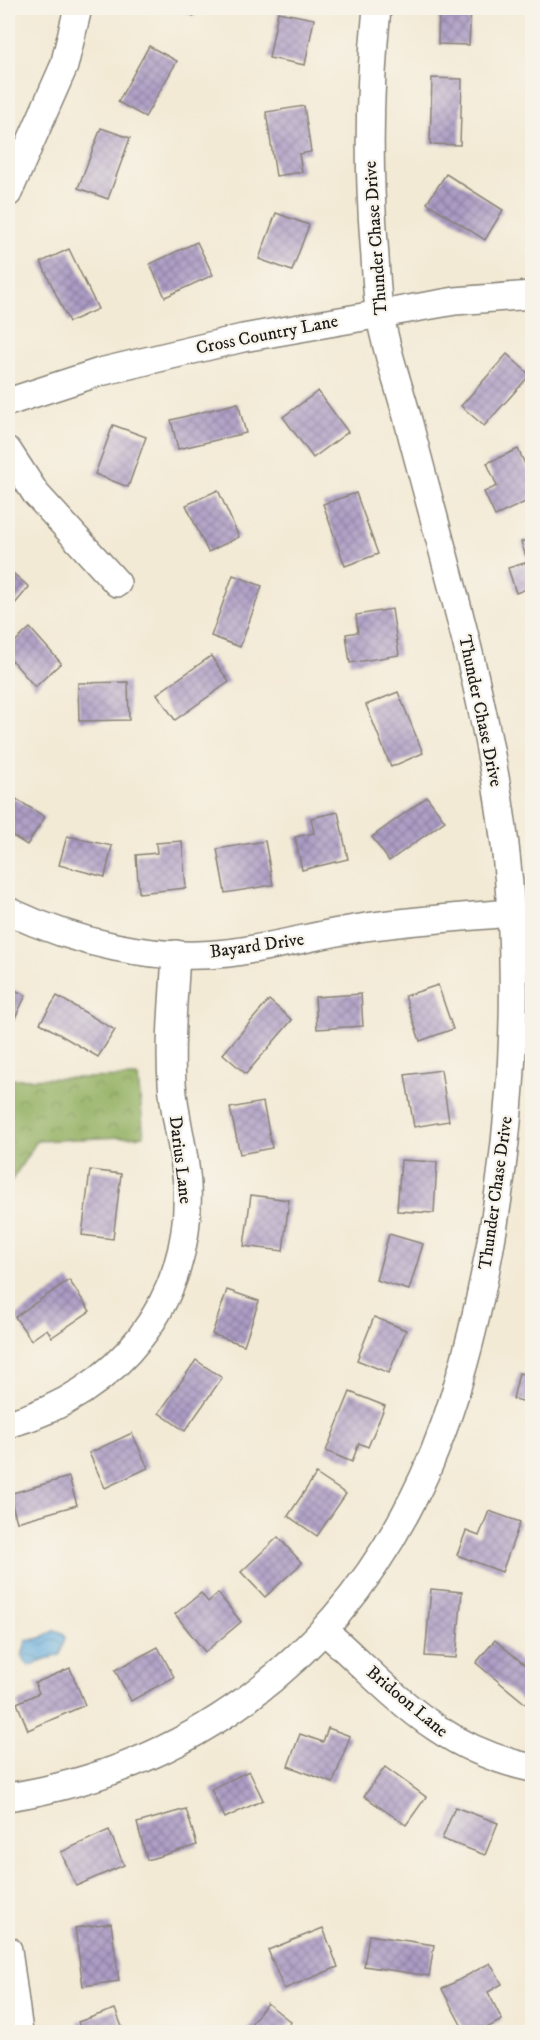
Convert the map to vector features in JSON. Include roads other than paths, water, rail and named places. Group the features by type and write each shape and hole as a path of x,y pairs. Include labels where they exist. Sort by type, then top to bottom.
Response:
{"street":[{"path":"8,193 64,66 78,8"},
{"name":"Thunder Chase Drive","path":"8,1797 95,1777 143,1759 192,1736 238,1707 280,1674 325,1630 356,1593 385,1552 415,1497 433,1456 460,1371 486,1271 502,1169 511,1080 514,973 511,913 496,779 480,700 380,314 369,137 377,8"},
{"name":"Cross Country Lane","path":"8,402 100,372 171,354 455,301 532,295"},
{"path":"8,451 36,494 117,583"},
{"name":"Bayard Drive","path":"8,911 76,937 125,948 176,954 225,953 278,946 366,927 511,913"},
{"name":"Darius Lane","path":"8,1424 36,1416 64,1404 113,1369 133,1348 157,1314 170,1286 180,1257 187,1216 187,1185 173,1106 171,1078 176,954"},
{"name":"Bridoon Lane","path":"325,1630 436,1730 478,1752 532,1768"},
{"path":"8,1950 19,2032"}],"water":[{"path":"55,1630 63,1633 65,1638 60,1655 29,1666 22,1657 26,1641 41,1638"}]}
